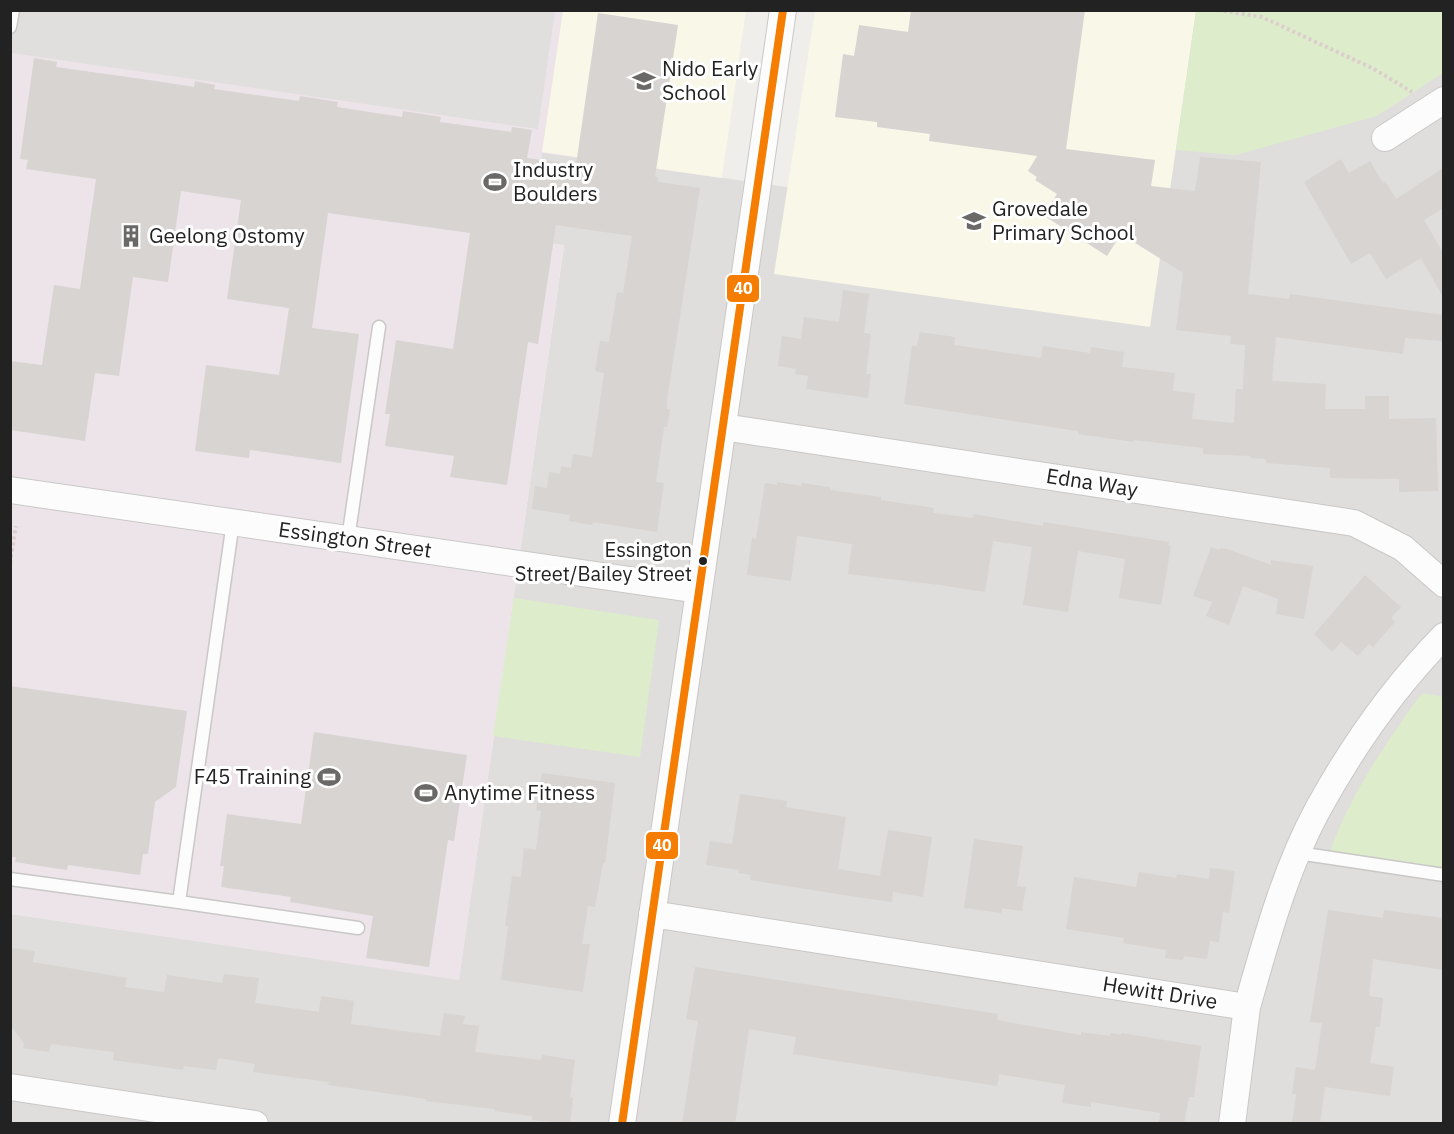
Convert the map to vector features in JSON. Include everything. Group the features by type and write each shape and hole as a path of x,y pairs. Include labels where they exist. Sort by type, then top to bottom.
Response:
{"street":[{"path":"622,1124 783,10"},
{"path":"1385,138 1438,103"},
{"name":"Edna Way","path":"723,427 1354,523 1403,548 1443,584"},
{"name":"Essington Street","path":"10,490 699,590"},
{"name":"Hewitt Drive","path":"652,914 1248,1007 1268,935 1298,853 1317,810 1371,723 1443,636"},
{"path":"1232,1124 1248,1007"},
{"path":"10,1087 255,1124"}],"lane":[{"path":"10,27 13,10"},
{"path":"348,539 379,327"},
{"path":"179,902 233,522"},
{"path":"1298,853 1443,875"},
{"path":"10,879 358,928"}],"path":[{"path":"1218,10 1262,17 1374,69 1438,103"},
{"path":"10,563 16,526"}],"shaded area":[{"path":"11,11 746,11 722,178 542,153 530,240 564,245 459,980 11,914"},
{"path":"11,11 555,11 538,129 11,53"},
{"name":"Nido Early School","path":"563,11 746,11 722,178 542,152"},
{"name":"Grovedale Primary School","path":"815,11 1196,11 1150,327 774,274"},
{"path":"820,11 1443,11 1443,1123 11,1124 11,914 459,979 564,246 530,240 542,152 794,188"}],"green space":[{"path":"1196,11 1443,11 1443,73 1377,116 1236,155 1176,150"},
{"path":"514,598 659,620 640,757 493,736"},
{"path":"1423,693 1443,697 1443,875 1328,857 1345,816 1366,776"}],"building":[{"path":"911,10 1085,10 1066,149 1155,160 1151,186 1195,191 1200,157 1261,162 1248,294 1289,299 1290,294 1443,315 1443,341 1405,338 1403,354 1276,337 1272,381 1326,384 1325,409 1365,409 1365,396 1389,396 1389,419 1436,418 1438,491 1399,492 1399,479 1330,478 1330,468 1266,463 1266,459 1249,456 1203,454 1203,448 1078,434 1078,431 904,404 912,346 917,346 920,332 955,337 954,345 1041,358 1043,346 1090,353 1091,347 1124,352 1122,367 1175,373 1173,391 1195,393 1192,419 1234,423 1236,389 1243,389 1245,345 1230,344 1231,336 1176,330 1183,273 1121,234 1107,256 1043,215 1057,194 1035,180 1037,177 1028,171 1037,156 929,141 930,134 877,127 877,122 835,117 843,54 854,56 859,25 908,32"},
{"path":"598,13 678,25 655,177 658,177 658,182 700,188 667,400 667,409 670,409 667,427 664,427 656,482 664,483 657,532 593,522 592,525 569,521 570,515 532,509 535,486 547,488 549,472 560,474 561,466 571,468 573,454 592,457 604,373 595,371 600,341 609,342 617,292 623,293 632,236 556,225 538,344 528,342 507,485 450,477 454,456 385,446 390,414 385,414 396,340 453,349 470,233 328,213 312,328 359,334 341,463 250,450 249,458 195,451 206,365 279,375 289,308 227,299 241,200 181,191 168,282 133,277 119,376 95,373 85,441 10,430 10,361 42,365 54,285 80,289 96,179 26,169 28,160 20,159 34,58 57,62 56,67 194,87 195,81 215,85 214,89 299,101 300,96 338,102 337,107 402,117 403,111 441,117 440,122 511,132 512,127 532,130 527,158 576,165"},
{"path":"1341,159 1349,173 1370,161 1396,199 1443,168 1443,208 1424,220 1443,253 1443,297 1421,258 1386,279 1370,253 1351,264 1304,182"},
{"path":"843,290 869,294 864,333 871,334 866,374 871,374 868,398 806,389 808,376 795,374 796,369 778,366 782,336 801,339 804,317 839,322"},
{"path":"777,482 830,487 830,490 881,497 881,500 934,508 933,513 973,518 974,514 1043,526 1043,522 1169,542 1168,545 1171,546 1161,605 1119,598 1125,559 1078,551 1068,612 1023,605 1032,547 993,541 985,592 848,574 852,544 797,536 791,581 747,575 752,538 756,539 765,483 777,485"},
{"path":"1211,547 1220,550 1220,548 1227,549 1271,565 1271,560 1313,566 1304,619 1276,614 1278,599 1243,586 1229,625 1206,616 1212,602 1193,596"},
{"path":"1365,575 1401,607 1391,618 1395,622 1373,647 1369,644 1358,656 1341,642 1332,652 1314,634"},
{"path":"10,686 187,711 176,787 155,802 148,854 143,854 140,875 68,865 67,870 15,862 16,857 10,857"},
{"path":"314,732 467,755 454,841 448,840 429,967 366,958 373,916 290,902 291,897 221,887 224,866 220,866 227,814 301,824"},
{"path":"542,773 615,783 605,863 603,863 595,907 588,906 582,944 590,944 583,992 501,980 512,876 521,877 524,848 536,850 541,811 536,810"},
{"path":"740,794 787,801 786,807 846,817 838,869 880,876 888,830 932,837 923,897 893,892 892,902 850,896 750,880 751,875 738,873 739,870 706,865 710,841 732,844"},
{"path":"974,839 1023,846 1017,886 1026,887 1022,911 1002,908 1001,913 964,908"},
{"path":"1210,868 1235,871 1229,913 1223,912 1219,942 1210,941 1207,959 1184,956 1183,960 1165,958 1166,950 1123,943 1124,938 1066,929 1074,877 1136,887 1139,872 1176,878 1177,874 1209,879"},
{"path":"1328,910 1383,918 1384,910 1443,918 1443,970 1373,959 1369,996 1383,998 1380,1027 1376,1027 1370,1063 1394,1067 1390,1096 1325,1087 1320,1124 1292,1124 1296,1094 1292,1094 1296,1067 1315,1070 1322,1023 1310,1022"},
{"path":"10,948 35,951 33,962 127,978 125,987 164,992 167,975 222,983 224,974 259,978 255,1003 319,1012 321,996 354,1001 351,1024 440,1036 444,1013 465,1016 463,1024 479,1026 475,1052 541,1060 542,1055 575,1060 570,1097 573,1098 570,1124 532,1120 532,1116 494,1111 495,1109 426,1101 426,1099 328,1085 329,1082 253,1072 255,1064 218,1058 216,1070 184,1066 183,1070 113,1060 114,1052 51,1044 49,1052 23,1048 24,1043 10,1025"},
{"path":"695,967 998,1014 997,1020 1081,1035 1081,1032 1110,1036 1111,1033 1121,1035 1121,1033 1201,1046 1194,1097 1189,1097 1184,1124 1159,1124 1160,1113 1091,1102 1091,1107 1062,1103 1065,1085 999,1074 997,1086 793,1054 796,1037 749,1029 735,1124 682,1124 698,1021 686,1019"}],"transit line":[{"name":"40","path":"622,1124 783,10"}],"place":[{"name":"Nido Early School","path":"644,81"},
{"name":"Industry Boulders","path":"495,182"},
{"name":"Grovedale Primary School","path":"974,221"},
{"name":"Geelong Ostomy","path":"131,236"},
{"name":"Essington Street/Bailey Street","path":"703,561"},
{"name":"F45 Training","path":"329,777"},
{"name":"Anytime Fitness","path":"426,793"}]}
